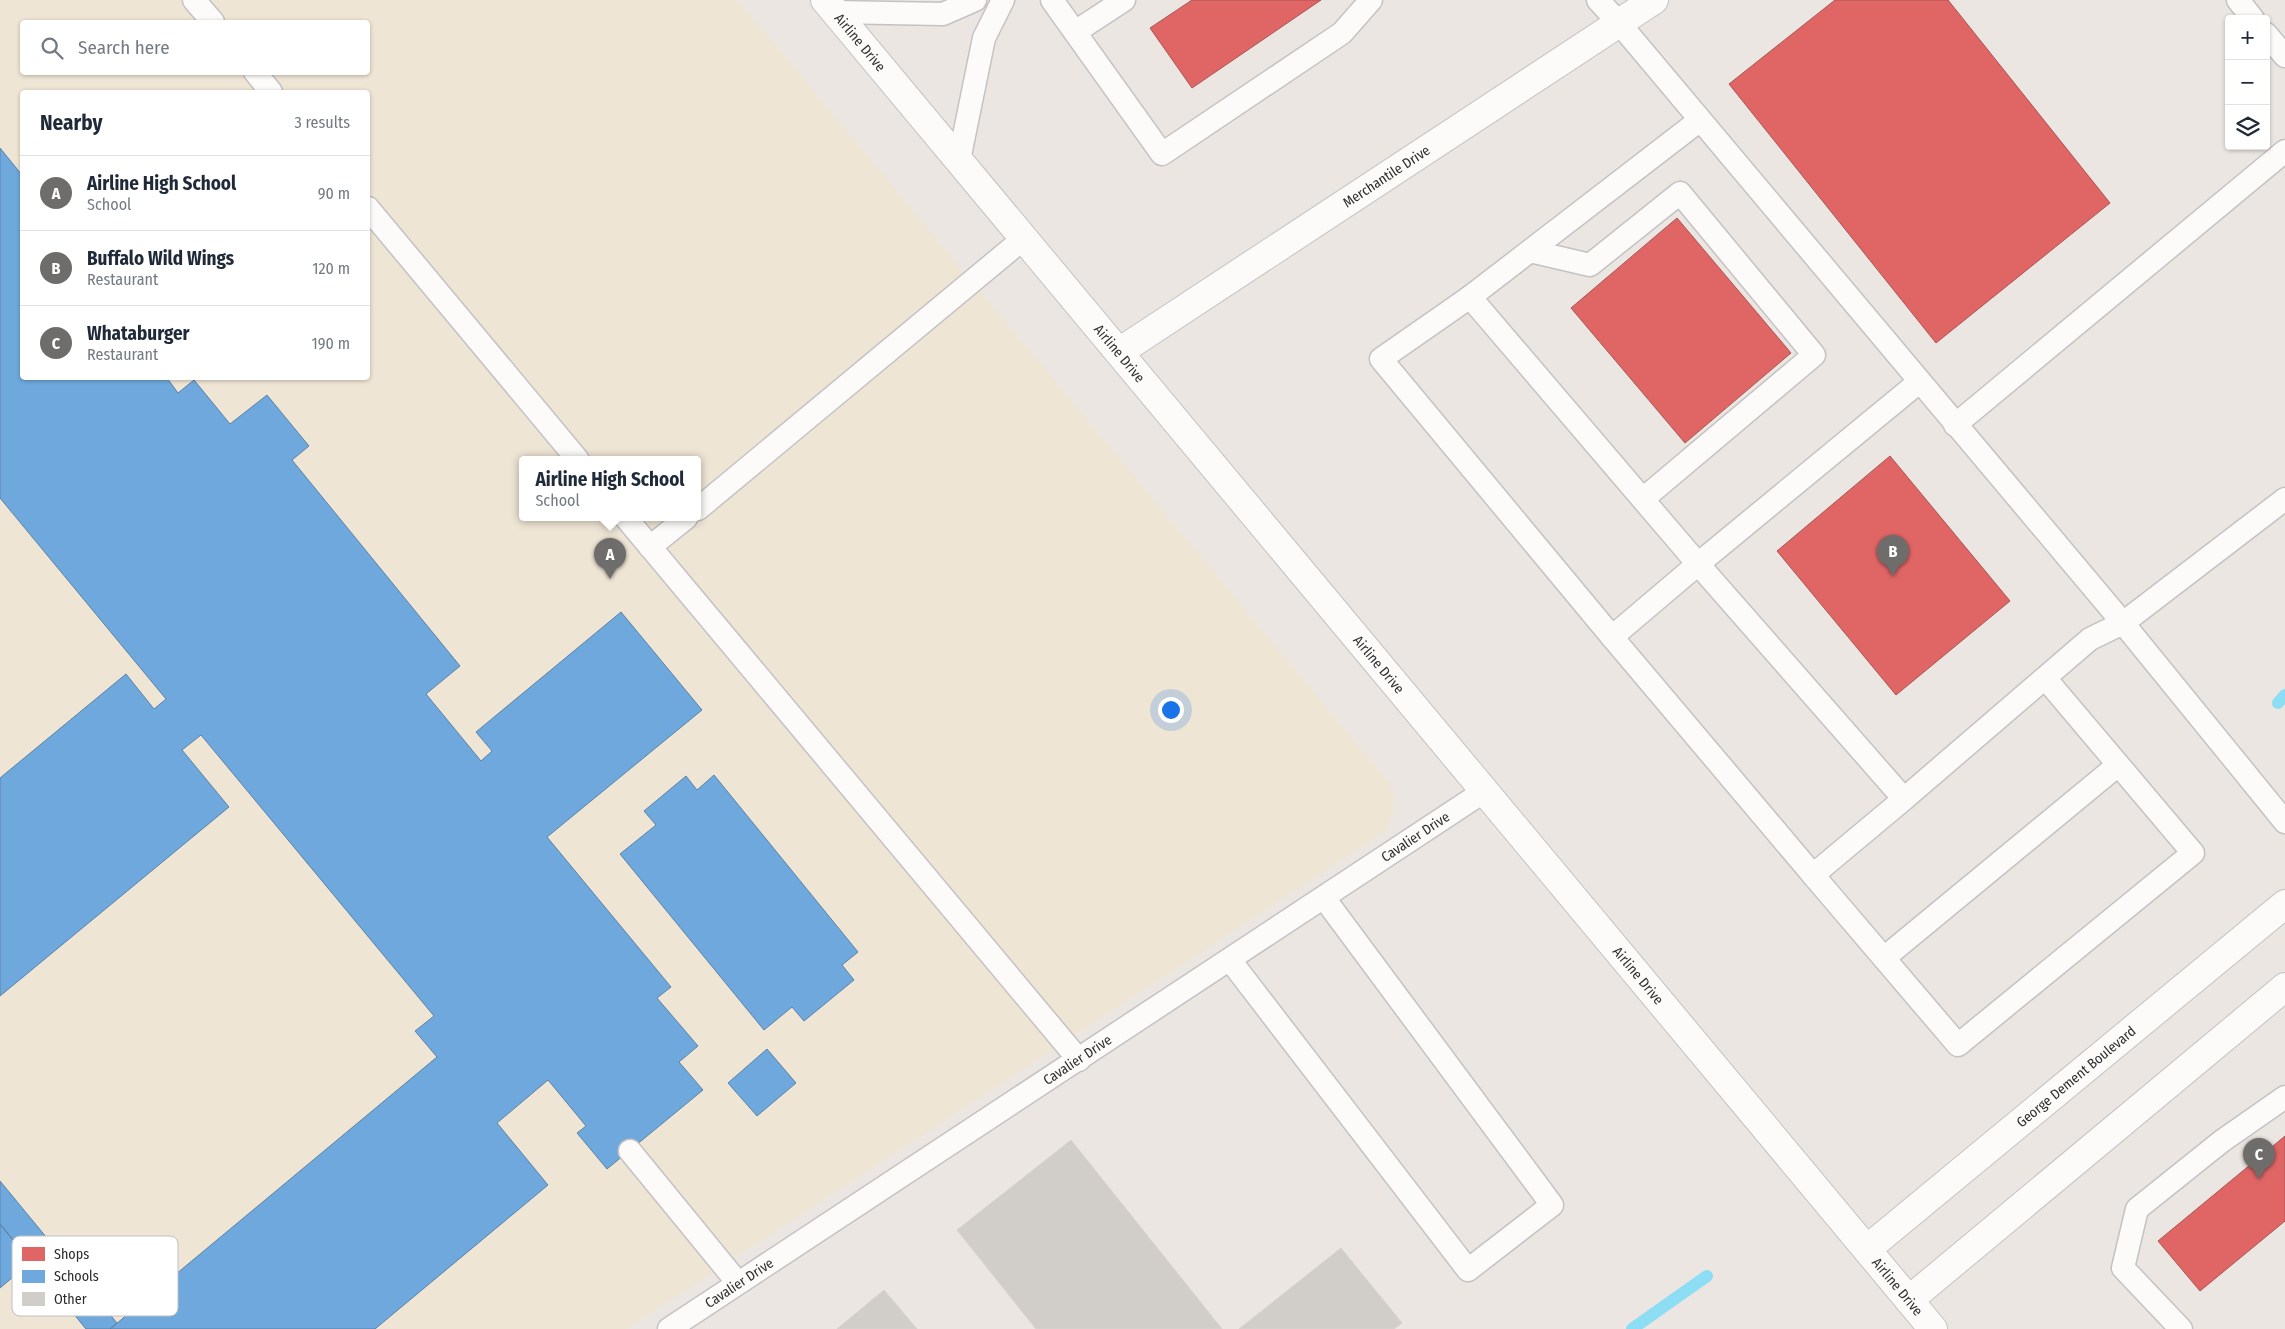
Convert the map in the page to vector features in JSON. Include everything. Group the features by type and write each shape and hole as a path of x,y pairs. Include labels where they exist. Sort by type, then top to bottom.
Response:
{"main road":[{"name":"Merchantile Drive","path":"1119,352 1654,0"},
{"name":"Airline Drive","path":"830,6 1023,239 1486,790 1933,1329"},
{"name":"George Dement Boulevard","path":"1867,1249 2285,904"},
{"path":"1909,1300 2285,987"}],"lane":[{"path":"194,0 211,20"},
{"path":"830,6 943,14 975,0"},
{"path":"959,160 984,38 1003,0"},
{"path":"1052,0 1162,154 1342,33 1371,0"},
{"path":"1075,32 1124,0"},
{"path":"1598,0 2123,624 2285,822"},
{"path":"2238,0 2251,15"},
{"path":"2270,39 2285,56"},
{"path":"257,75 269,90"},
{"path":"1700,120 1470,297 1381,359 1612,637 1958,1045 2192,853 2045,678"},
{"path":"1955,425 2285,151"},
{"path":"1530,251 1590,265 1680,193 1814,355 1643,499"},
{"path":"370,210 575,456"},
{"path":"701,507 1023,239"},
{"path":"1470,297 1698,564 1904,800"},
{"path":"1612,637 1919,382"},
{"path":"1813,875 1904,800 2090,639 2123,624 2285,499"},
{"path":"628,521 1079,1060"},
{"path":"650,547 682,521"},
{"path":"1884,958 2118,764"},
{"name":"Cavalier Drive","path":"669,1329 1486,790"},
{"path":"1230,960 1468,1270 1552,1205 1324,898"},
{"path":"2180,1329 2123,1268 2137,1209 2222,1141 2285,1097"},
{"path":"630,1150 738,1283"}],"shaded area":[{"path":"0,0 738,0 1387,780 1394,794 1392,814 1386,831 627,1329 0,1329"}],"building: Shops":[{"path":"1192,0 1321,0 1192,88 1150,28"},
{"path":"1835,0 1948,0 2110,203 1936,343 1729,84"},
{"path":"1677,218 1791,353 1685,443 1571,308"},
{"path":"1890,456 2010,601 1896,695 1777,551"},
{"path":"2285,1136 2285,1221 2200,1291 2158,1241"}],"building: Schools":[{"path":"0,148 20,173 20,380 168,380 178,393 194,380 230,424 267,395 309,446 292,460 460,666 426,694 481,761 492,751 476,732 621,612 702,710 547,837 671,987 657,998 698,1046 679,1062 703,1090 607,1169 577,1133 586,1126 548,1080 497,1123 548,1185 375,1329 110,1329 126,1316 178,1316 178,1272 437,1057 415,1031 434,1016 201,735 182,750 229,807 0,996 0,778 126,674 154,709 166,699 0,498"},
{"path":"714,775 858,952 842,965 854,980 804,1021 792,1007 764,1030 620,854 656,825 644,811 686,776 697,790"},
{"path":"767,1049 796,1083 757,1116 728,1083"},
{"path":"0,1181 45,1236 12,1236 12,1239 0,1224"},
{"path":"0,1224 12,1239 12,1278 0,1288"},
{"path":"75,1316 111,1316 117,1323 110,1329 86,1329"}],"building: Other":[{"path":"1071,1140 1222,1329 1036,1329 957,1230"},
{"path":"1341,1248 1402,1323 1394,1329 1239,1329"},
{"path":"884,1290 917,1329 837,1329"}],"waterway":[{"path":"2278,703 2285,695"},
{"path":"1632,1329 1707,1276"}],"place":[{"name":"Buffalo Wild Wings","path":"1893,576"},
{"name":"Airline High School","path":"610,579"},
{"name":"Whataburger","path":"2259,1179"}]}
